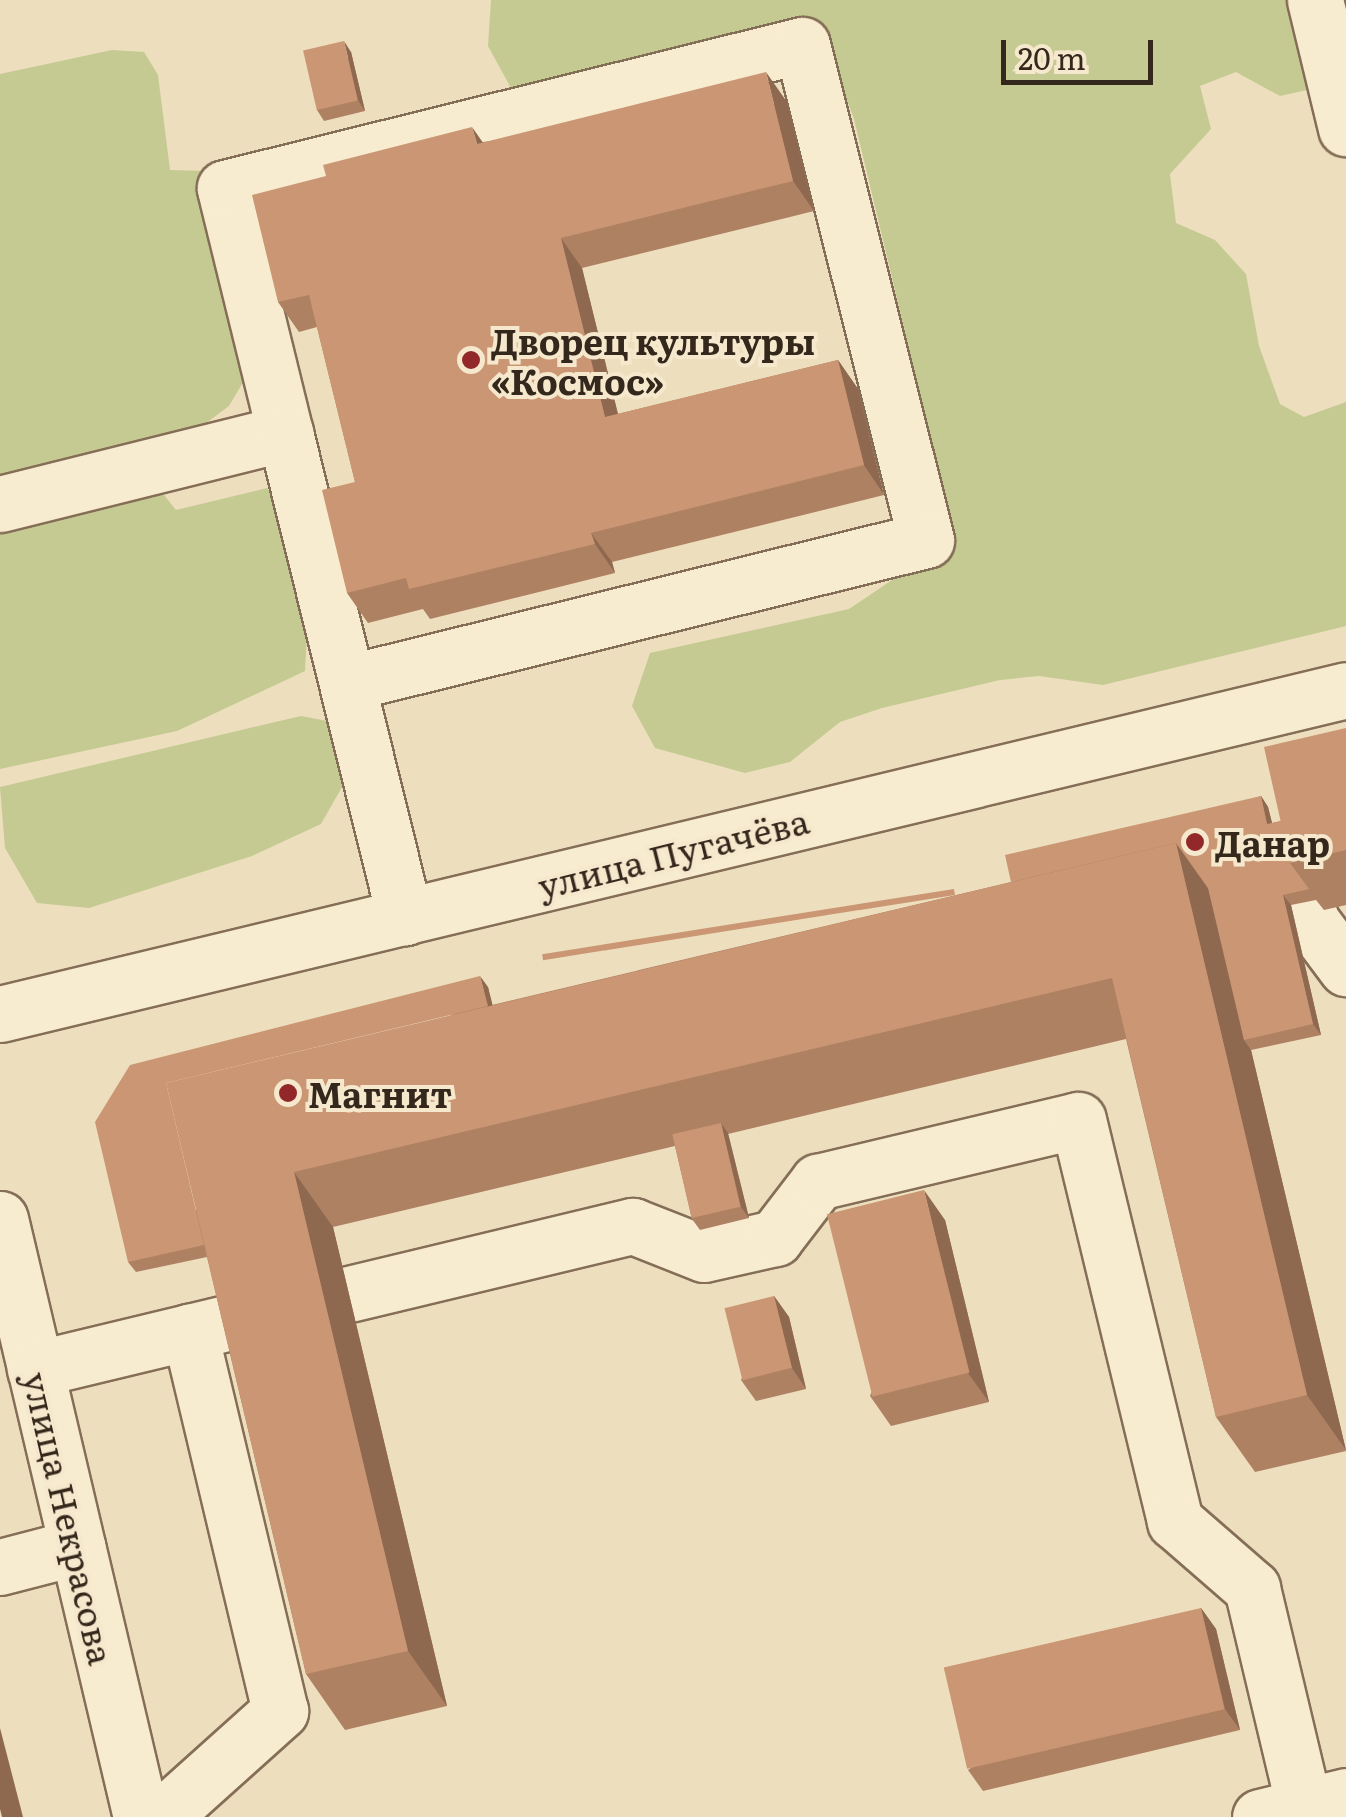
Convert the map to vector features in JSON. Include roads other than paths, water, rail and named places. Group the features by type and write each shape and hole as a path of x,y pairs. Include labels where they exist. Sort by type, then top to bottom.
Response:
{"street":[{"path":"1315,0 1346,128"},
{"path":"347,683 926,540 802,45 225,188 404,916"},
{"path":"0,504 286,433"},
{"name":"улица Пугачёва","path":"0,1014 404,916 1268,736 1346,690"},
{"path":"1306,902 1311,921 1346,968"},
{"path":"349,1294 632,1226 704,1254 775,1238 818,1182 1078,1120 1175,1520 1252,1588 1303,1806"},
{"name":"улица Некрасова","path":"0,1220 141,1817"},
{"path":"35,1369 248,1318"},
{"path":"162,1817 280,1711 190,1332"},
{"path":"0,1567 77,1547"}],"place":[{"name":"Дворец культуры «Космос»","path":"471,360"},
{"name":"Данар","path":"1195,842"},
{"name":"Магнит","path":"288,1093"}]}
